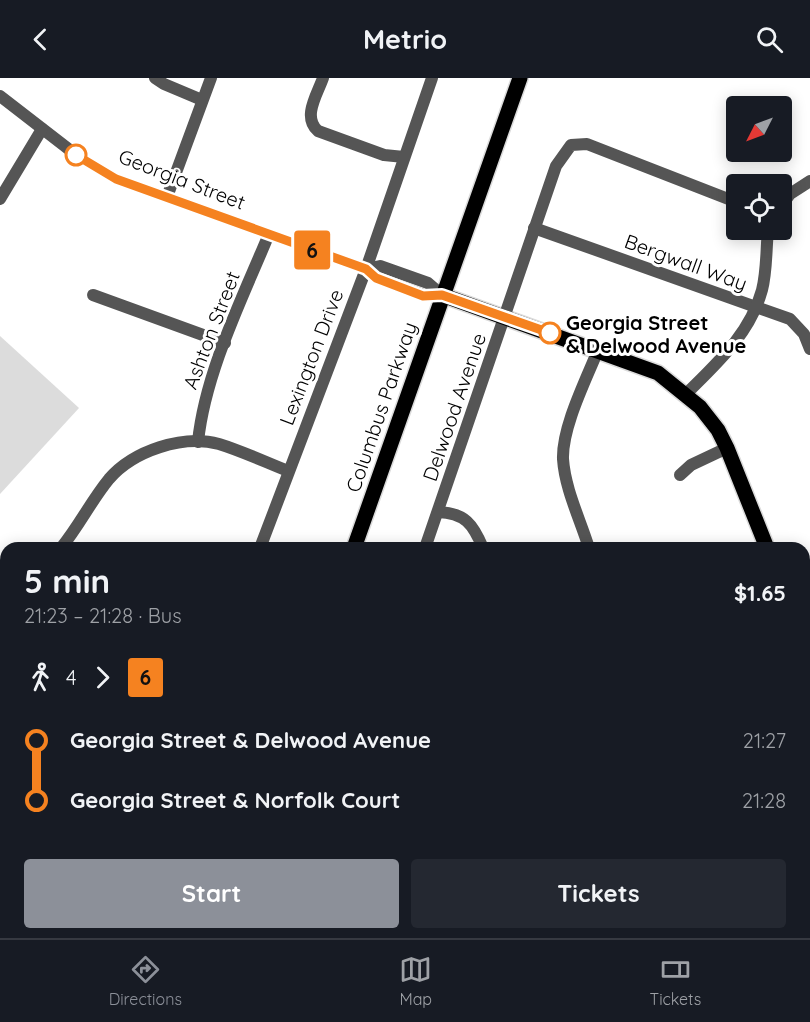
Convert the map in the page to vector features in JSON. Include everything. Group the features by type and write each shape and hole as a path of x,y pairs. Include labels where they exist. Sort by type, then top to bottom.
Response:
{"main road":[{"name":"Columbus Parkway","path":"356,542 520,78"},
{"name":"Georgia Street","path":"442,295 598,350 658,374 686,394 710,417 727,448 765,542"}],"street":[{"path":"155,78 202,100"},
{"path":"167,197 211,78"},
{"path":"323,78 310,113 313,126 318,131 384,154 404,157"},
{"name":"Lexington Drive","path":"262,542 366,269 432,78"},
{"name":"Georgia Street","path":"0,96 96,168 116,179 366,269 376,278 423,296 442,295"},
{"path":"0,199 42,129"},
{"name":"Delwood Avenue","path":"426,542 556,165 571,145 587,144 726,198"},
{"path":"792,193 810,181"},
{"name":"Bergwall Way","path":"534,228 790,319 804,334 810,349"},
{"name":"Ashton Street","path":"198,442 204,400 269,234"},
{"path":"686,394 729,352 748,325 762,288 767,240"},
{"path":"93,295 225,343"},
{"path":"587,542 565,475 563,458 568,428 598,350"},
{"path":"66,542 91,502 111,476 139,455 156,447 198,442 217,444 288,471"},
{"path":"680,475 691,465 727,448"},
{"path":"438,512 449,512 462,516 476,530 481,542"}],"shaded area":[{"path":"0,336 79,408 0,494"}],"bus line":[{"name":"6","path":"76,155 116,179 366,269 376,278 423,296 442,295 550,333"}],"place":[{"name":"Georgia Street & Delwood Avenue","path":"550,333"}]}
